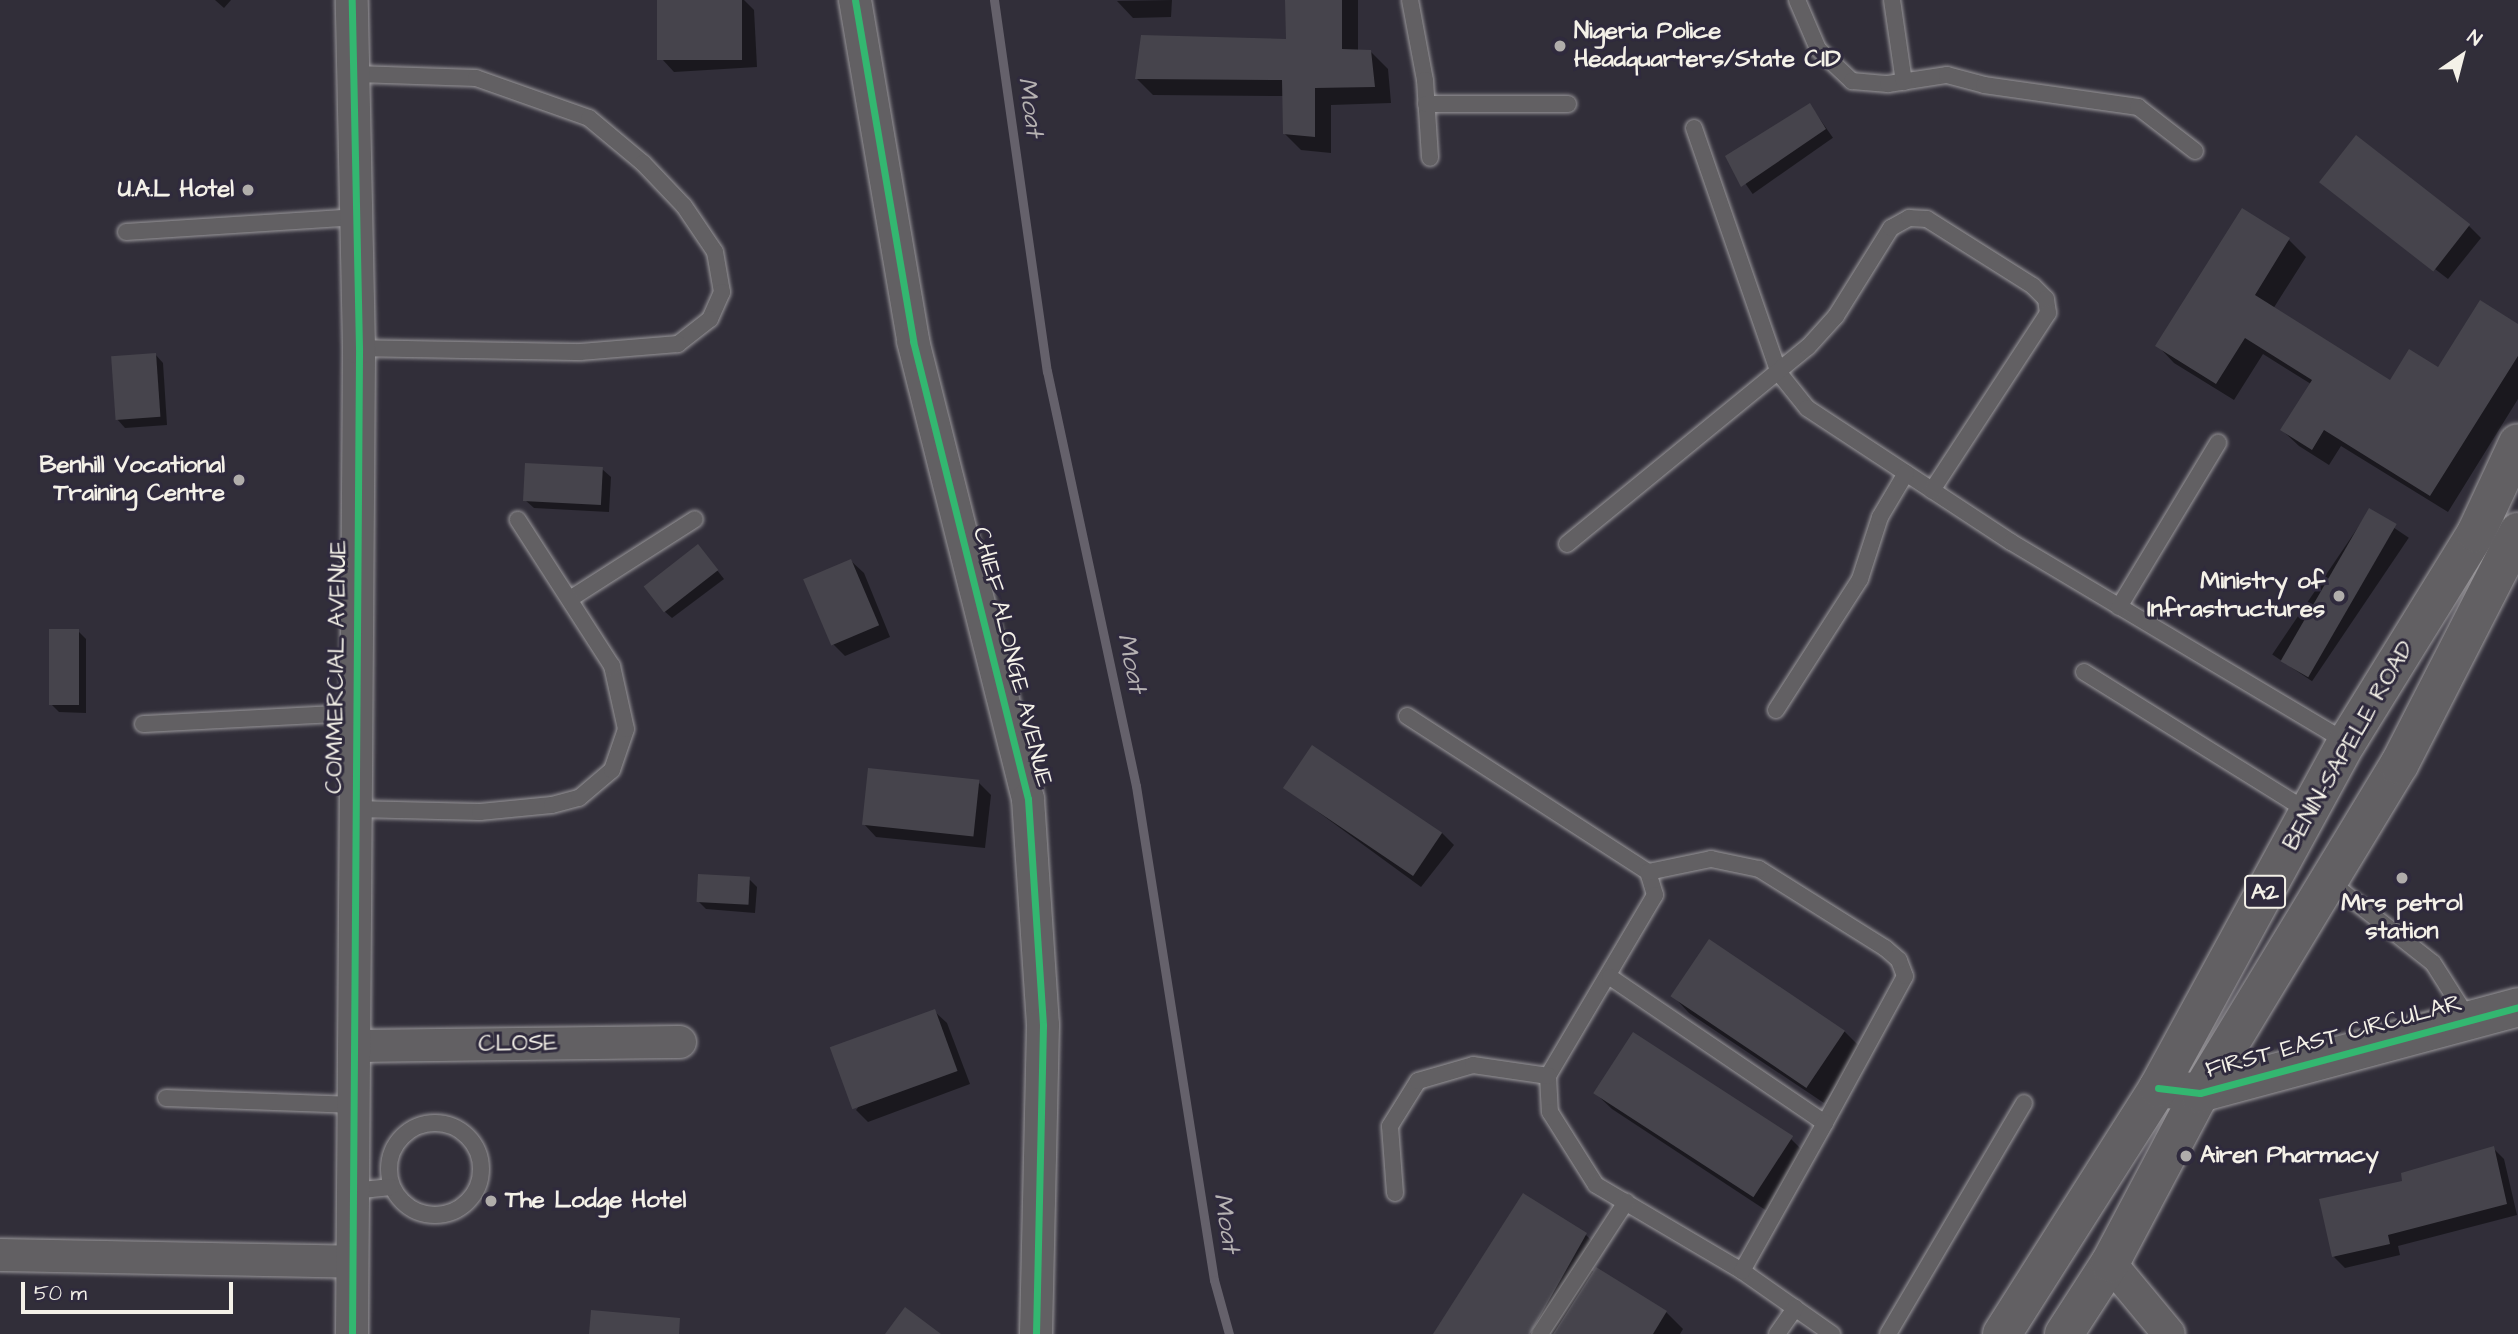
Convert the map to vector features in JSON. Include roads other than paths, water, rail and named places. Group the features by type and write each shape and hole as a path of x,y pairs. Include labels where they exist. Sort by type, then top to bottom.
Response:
{"main road":[{"name":"BENIN-SAPELE ROAD","path":"2002,1334 2158,1088 2347,743 2476,533 2518,443"},
{"name":"BENIN-SAPELE ROAD","path":"2064,1334 2109,1263 2200,1093 2399,765 2518,532"},
{"name":"FIRST EAST CIRCULAR","path":"2158,1088 2200,1093 2518,1007"}],"street":[{"name":"COMMERCIAL AVENUE","path":"352,0 356,74 359,348 352,1334"},
{"name":"CHIEF ALONGE AVENUE","path":"855,0 913,341 1028,799 1042,1025 1036,1334"},
{"name":"CLOSE","path":"355,1046 680,1042"},
{"path":"0,1255 352,1262"},
{"path":"2109,1263 2169,1334"}],"lane":[{"path":"1410,0 1426,104 1430,158"},
{"path":"1797,0 1818,49 1836,70 1852,81 1870,85 1955,76 1984,85 2138,107 2195,151"},
{"path":"1892,0 1904,82"},
{"path":"356,74 476,78 589,118 643,163 684,206 715,252 722,292 710,319 698,333 678,344 580,352 359,348"},
{"path":"1426,104 1568,104"},
{"path":"1694,128 1779,373 1807,408 2119,607 2347,743"},
{"path":"127,232 358,217"},
{"path":"1567,544 1779,373 1836,316 1891,228 1909,218 1927,219 2033,286 2046,299 2048,313 1932,490"},
{"path":"2119,607 2218,443"},
{"path":"1776,710 1860,579 1880,517 1906,472"},
{"path":"570,599 695,519"},
{"path":"355,809 480,812 552,806 598,786 612,770 626,729 624,709 612,666 518,520"},
{"path":"2084,672 2309,812"},
{"path":"142,724 356,713"},
{"path":"1407,716 1648,872 1655,895 1610,977 1548,1076 1550,1112 1596,1185 1742,1270 1832,1334"},
{"path":"1648,872 1711,859 1759,869 1899,960 1905,976 1742,1270"},
{"path":"2329,881 2433,964 2469,1020"},
{"path":"1610,977 1825,1123"},
{"path":"1395,1193 1390,1126 1418,1081 1473,1065 1548,1076"},
{"path":"166,1098 354,1105"},
{"path":"1888,1334 2024,1103"},
{"path":"442,1123 464,1132 479,1151 482,1176 472,1198 453,1213 429,1216 406,1206 391,1187 388,1163 398,1140 417,1126 442,1123"},
{"path":"353,1191 391,1187"},
{"path":"1540,1334 1626,1202"},
{"path":"1777,1334 1795,1308"}],"waterway":[{"name":"Moat","path":"994,0 1047,371 1136,786 1214,1280 1229,1334"}],"place":[{"name":"Nigeria Police Headquarters/State CID","path":"1560,46"},
{"name":"U.A.L Hotel","path":"248,190"},
{"name":"Benhill Vocational Training Centre","path":"239,480"},
{"name":"Ministry of Infrastructures","path":"2339,596"},
{"name":"Mrs petrol station","path":"2402,878"},
{"name":"Airen Pharmacy","path":"2186,1156"},
{"name":"The Lodge Hotel","path":"491,1201"}]}
